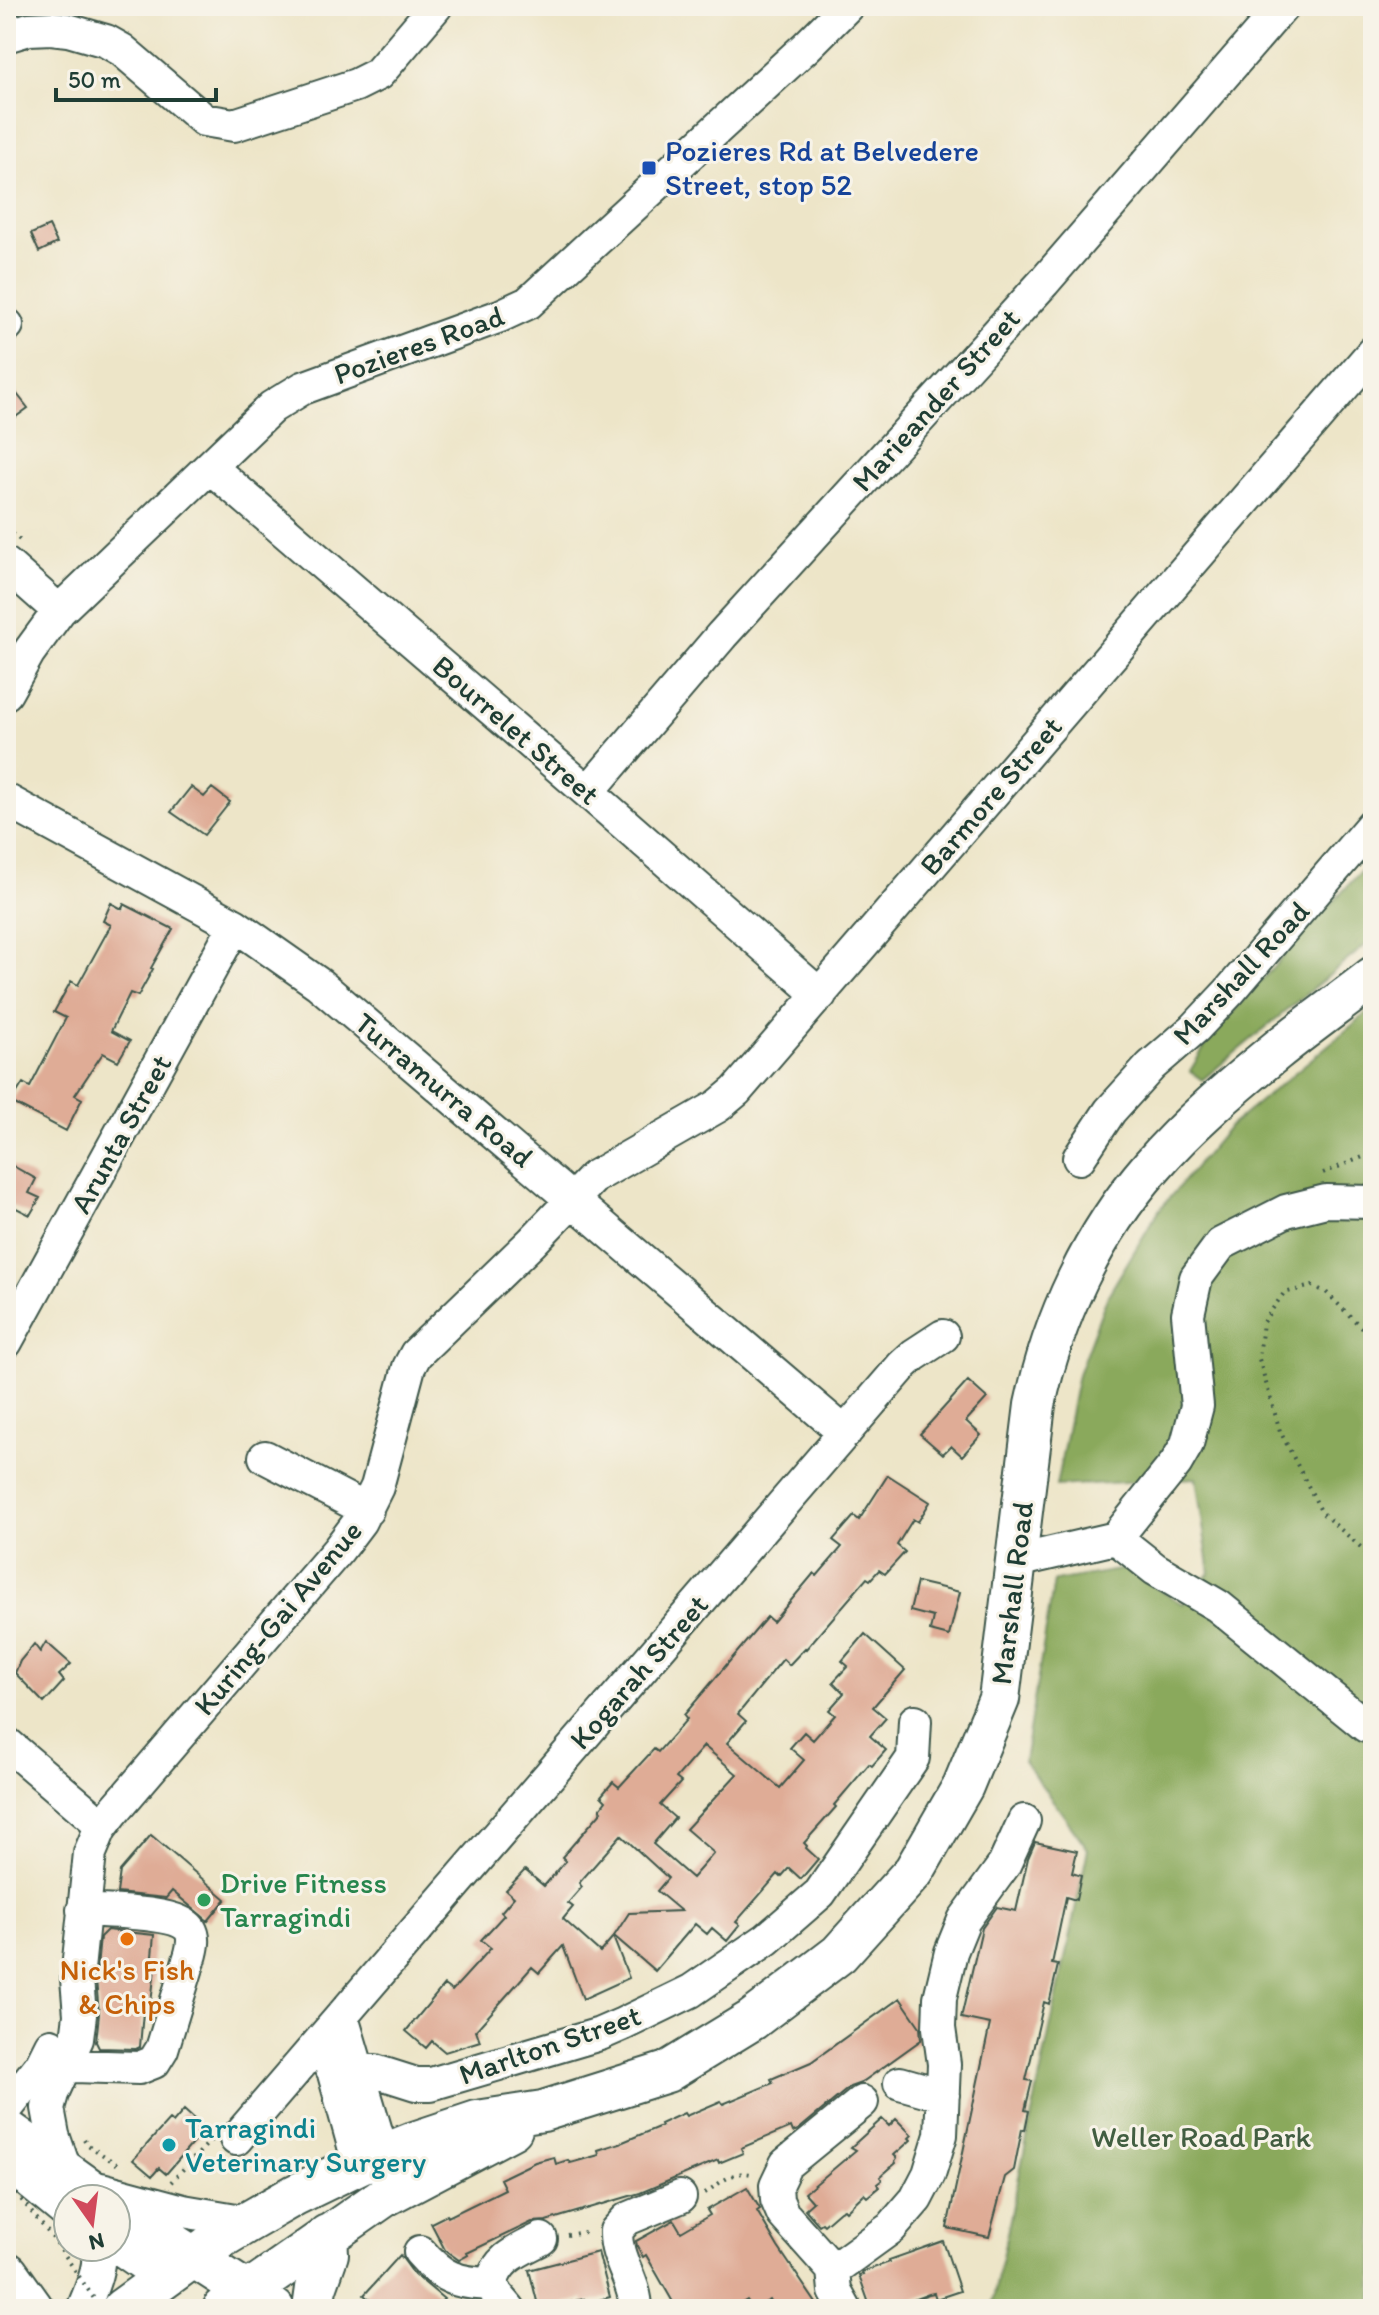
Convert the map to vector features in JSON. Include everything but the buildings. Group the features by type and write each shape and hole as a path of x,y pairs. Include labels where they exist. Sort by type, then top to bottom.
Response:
{"highway":[{"path":"6,2274 31,2309"}],"main road":[{"name":"Marshall Road","path":"122,2309 272,2207 371,2159 477,2121 543,2111 667,2072 752,2020 839,1954 914,1871 963,1786 999,1699 1030,1436 1040,1378 1065,1306 1102,1236 1148,1169 1179,1137 1276,1050 1373,977"},
{"name":"Marshall Road","path":"248,2303 327,2235 385,2196 543,2111"},
{"path":"6,2129 83,2183"},
{"path":"371,2159 385,2196"},
{"path":"132,2225 179,2268 211,2309"},
{"path":"313,2309 316,2288 328,2254 327,2235"},
{"path":"179,2268 248,2303"}],"street":[{"path":"6,36 29,29 51,28 106,41 122,50 204,120 234,125 356,85 378,74 436,6"},
{"name":"Pozieres Road","path":"6,693 29,652 59,611 272,407 295,393 528,303 847,6"},
{"name":"Marieander Street","path":"588,792 722,635 1044,282 1283,6"},
{"name":"Barmore Street","path":"573,1199 602,1171 725,1101 820,995 1373,352"},
{"name":"Bourrelet Street","path":"210,467 820,995"},
{"path":"6,564 59,611"},
{"name":"Turramurra Road","path":"6,800 235,925 319,984 845,1433"},
{"name":"Marshall Road","path":"1079,1158 1110,1111 1151,1066 1195,1028 1229,992 1373,824"},
{"name":"Arunta Street","path":"6,1342 235,925"},
{"name":"Kuring-Gai Avenue","path":"6,2109 76,2045 80,2008 77,1979 83,1910 89,1860 102,1825 338,1550 367,1510 380,1479 409,1367 416,1354 573,1199"},
{"path":"1017,1561 1116,1538 1176,1463 1187,1444 1197,1406 1188,1314 1196,1278 1221,1244 1286,1211 1326,1201 1373,1202"},
{"name":"Kogarah Street","path":"236,2139 339,2048 845,1433 903,1365 943,1336"},
{"path":"265,1457 367,1510"},
{"path":"1116,1538 1155,1569 1218,1606 1366,1726"},
{"name":"Marlton Street","path":"339,2048 382,2073 420,2084 436,2083 600,2034 672,2001 767,1939 820,1893 913,1758 915,1721"},
{"path":"6,1743 102,1825"},
{"path":"833,2270 891,2228 916,2199 929,2174 941,2135 944,2064 939,2028 940,1998 951,1952 964,1920 1004,1865 1024,1821"},
{"path":"53,2066 139,2068 154,2062 162,2049 193,1945 190,1929 176,1920 83,1910"},
{"path":"339,2048 371,2159"},
{"name":"Kuring-Gai Avenue","path":"53,2066 48,2113 89,2183"},
{"path":"900,2083 943,2095"},
{"path":"845,2309 835,2291 833,2270 783,2214 777,2200 776,2185 786,2164 862,2102"},
{"path":"6,2155 24,2178 52,2183"},
{"path":"636,2309 636,2299 615,2247 616,2231 627,2219 680,2197"},
{"path":"132,2200 248,2222"},
{"path":"500,2296 494,2271 507,2257 541,2239"},
{"path":"132,2252 179,2268"},
{"path":"420,2252 444,2275 500,2296"},
{"path":"83,2309 98,2263"}],"path":[{"path":"1373,1339 1326,1292 1312,1286 1284,1293 1263,1322 1259,1359 1280,1431 1322,1513 1373,1558"},
{"path":"83,2136 88,2145 93,2183"},
{"path":"680,2197 691,2198 705,2193 736,2174 749,2173 776,2185"},
{"path":"6,2181 56,2242 101,2309"},
{"path":"541,2239 616,2231"}],"green space":[{"path":"1373,858 1373,939 1202,1080 1190,1071 1211,1036"},
{"name":"Weller Road Park","path":"1373,1008 1373,2309 991,2309 1088,1849 1024,1761 1054,1581 1124,1569 1183,1604 1210,1573 1196,1478 1056,1486 1078,1374 1107,1297 1159,1210 1229,1127"}],"place":[{"name":"Pozieres Rd at Belvedere Street, stop 52","path":"649,168"},
{"name":"Drive Fitness Tarragindi","path":"204,1900"},
{"name":"Nick's Fish & Chips","path":"127,1939"},
{"name":"Tarragindi Veterinary Surgery","path":"169,2145"}]}
